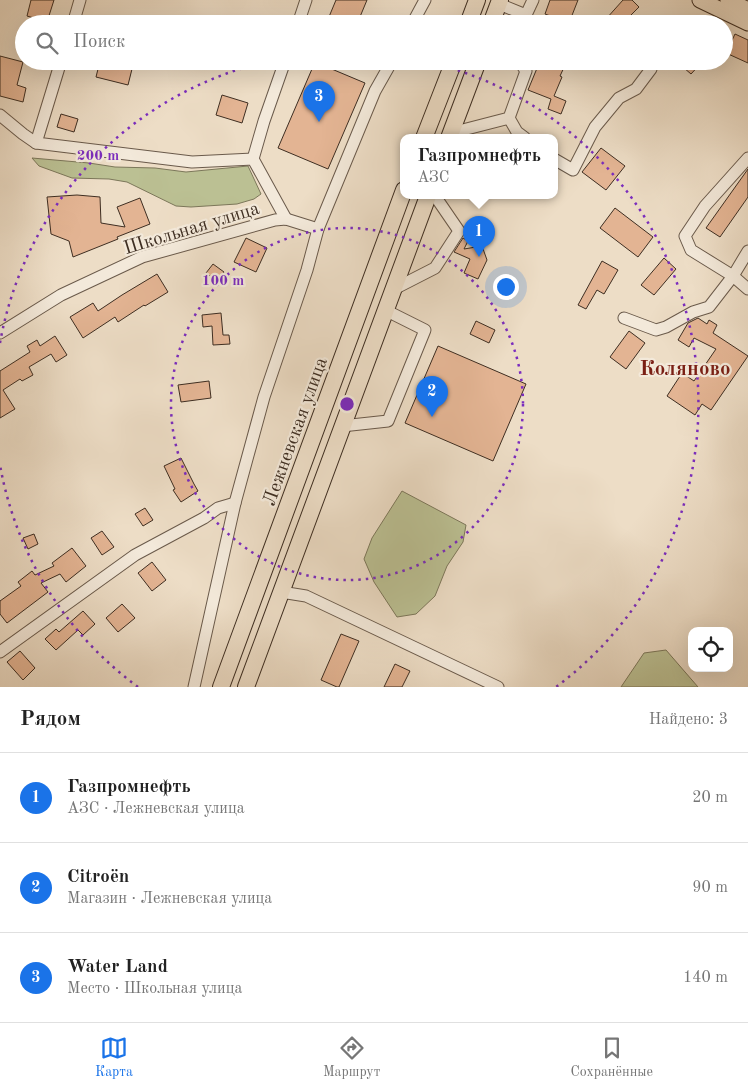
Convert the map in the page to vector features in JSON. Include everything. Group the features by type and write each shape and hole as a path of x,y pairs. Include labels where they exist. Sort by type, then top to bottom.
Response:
{"highway":[{"path":"471,15 477,0"},
{"path":"495,15 500,2"},
{"path":"426,134 450,70"},
{"path":"451,134 475,70"},
{"name":"Лежневская улица","path":"221,687 401,199"},
{"path":"246,687 427,199"}],"main road":[{"path":"700,0 747,11"},
{"path":"728,0 747,11"}],"street":[{"path":"76,15 80,0"},
{"path":"301,15 306,0"},
{"path":"417,15 425,0"},
{"path":"500,2 526,15 533,0"},
{"path":"36,143 58,70"},
{"path":"281,70 253,160 286,219"},
{"path":"194,687 235,503 264,397 307,270 318,230 376,91 387,70"},
{"path":"508,118 525,70"},
{"path":"558,161 573,170 595,128 619,98 636,89 649,70"},
{"path":"0,115 36,143 192,162 253,160"},
{"path":"456,134 508,118"},
{"path":"508,118 520,134"},
{"path":"748,158 705,206 685,236 690,250 733,276 748,289"},
{"path":"392,290 435,268 459,231 437,199"},
{"name":"Школьная улица","path":"0,333 60,295 142,257 275,220 286,219 318,230"},
{"path":"624,318 656,330 666,327 693,312 709,307 733,276 748,251"},
{"path":"342,426 388,421 425,330 385,310"},
{"path":"0,652 135,555 204,518 218,508 235,503"},
{"path":"281,592 306,596 498,687"}],"green space":[{"path":"32,158 186,172 248,166 261,194 254,199 237,204 176,206 127,182 109,179 72,178 39,166"},
{"path":"402,491 466,525 463,542 447,566 435,596 416,614 397,617 374,582 364,559 372,538"},
{"path":"666,650 698,687 621,687 644,653"}],"building":[{"path":"31,0 54,0 49,15 27,15"},
{"path":"336,0 367,0 361,15 330,15"},
{"path":"550,0 578,0 572,15 545,14"},
{"path":"623,0 632,0 639,7 631,15 610,15"},
{"path":"735,34 748,40 748,63 733,56 733,38"},
{"path":"0,56 15,60 15,70 21,70 17,85 26,88 23,102 0,96"},
{"path":"98,70 132,70 128,85 96,77"},
{"path":"312,70 334,70 365,83 328,169 278,148"},
{"path":"536,70 563,70 554,96 566,101 561,114 548,109 551,99 528,90"},
{"path":"686,70 695,70 691,74"},
{"path":"222,95 248,103 242,123 216,115"},
{"path":"61,114 78,119 74,132 57,127"},
{"path":"601,148 625,166 606,190 582,172"},
{"path":"748,169 748,197 720,237 706,228"},
{"path":"77,195 100,197 101,223 125,227 117,207 140,198 150,224 73,257 69,241 51,234 47,197"},
{"path":"615,208 653,237 638,257 600,228"},
{"path":"246,238 267,248 256,272 234,262"},
{"path":"463,238 468,241 464,249 482,246 487,260 478,279 464,273 470,259 454,252"},
{"path":"664,258 676,269 654,295 641,285"},
{"path":"602,261 618,270 604,294 597,290 586,309 578,305"},
{"path":"213,264 224,272 217,281 206,273"},
{"path":"157,274 168,292 118,322 115,317 83,338 70,317 93,303 98,311"},
{"path":"221,313 223,335 229,335 230,344 213,345 212,326 203,327 202,315"},
{"path":"698,318 707,324 709,320 717,325 713,333 748,356 711,410 702,404 695,415 667,396 682,373 694,381 716,349 694,338 689,347 678,340 688,323"},
{"path":"476,321 495,330 489,343 470,334"},
{"path":"629,331 645,343 626,369 610,357"},
{"path":"55,336 67,355 56,362 51,354 29,367 33,375 22,381 20,379 3,390 15,409 0,418 0,371 30,352 27,346 37,340 40,346"},
{"path":"438,346 526,384 493,461 405,423"},
{"path":"209,381 211,398 181,402 178,385"},
{"path":"181,458 198,491 181,502 173,490 175,489 164,466"},
{"path":"145,508 153,520 143,526 135,514"},
{"path":"102,531 114,547 102,555 91,538"},
{"path":"34,534 38,544 28,549 23,538"},
{"path":"72,548 86,566 66,582 60,574 41,583 48,592 7,623 0,614 0,601 21,586 18,582 32,571 35,575 54,566 52,563"},
{"path":"152,562 166,580 152,591 138,573"},
{"path":"122,604 135,618 118,632 106,618"},
{"path":"83,611 95,624 83,635 78,630 56,650 45,639 56,629 59,632"},
{"path":"341,634 359,641 339,687 337,687 321,680"},
{"path":"20,651 35,668 23,680 7,662"},
{"path":"395,664 410,671 402,687 384,687"}],"place":[{"name":"Water Land","path":"319,122"},
{"name":"Газпромнефть","path":"479,257"},
{"name":"Citroën","path":"432,417"}],"district":[{"name":"Коляново","path":"685,368"}]}
